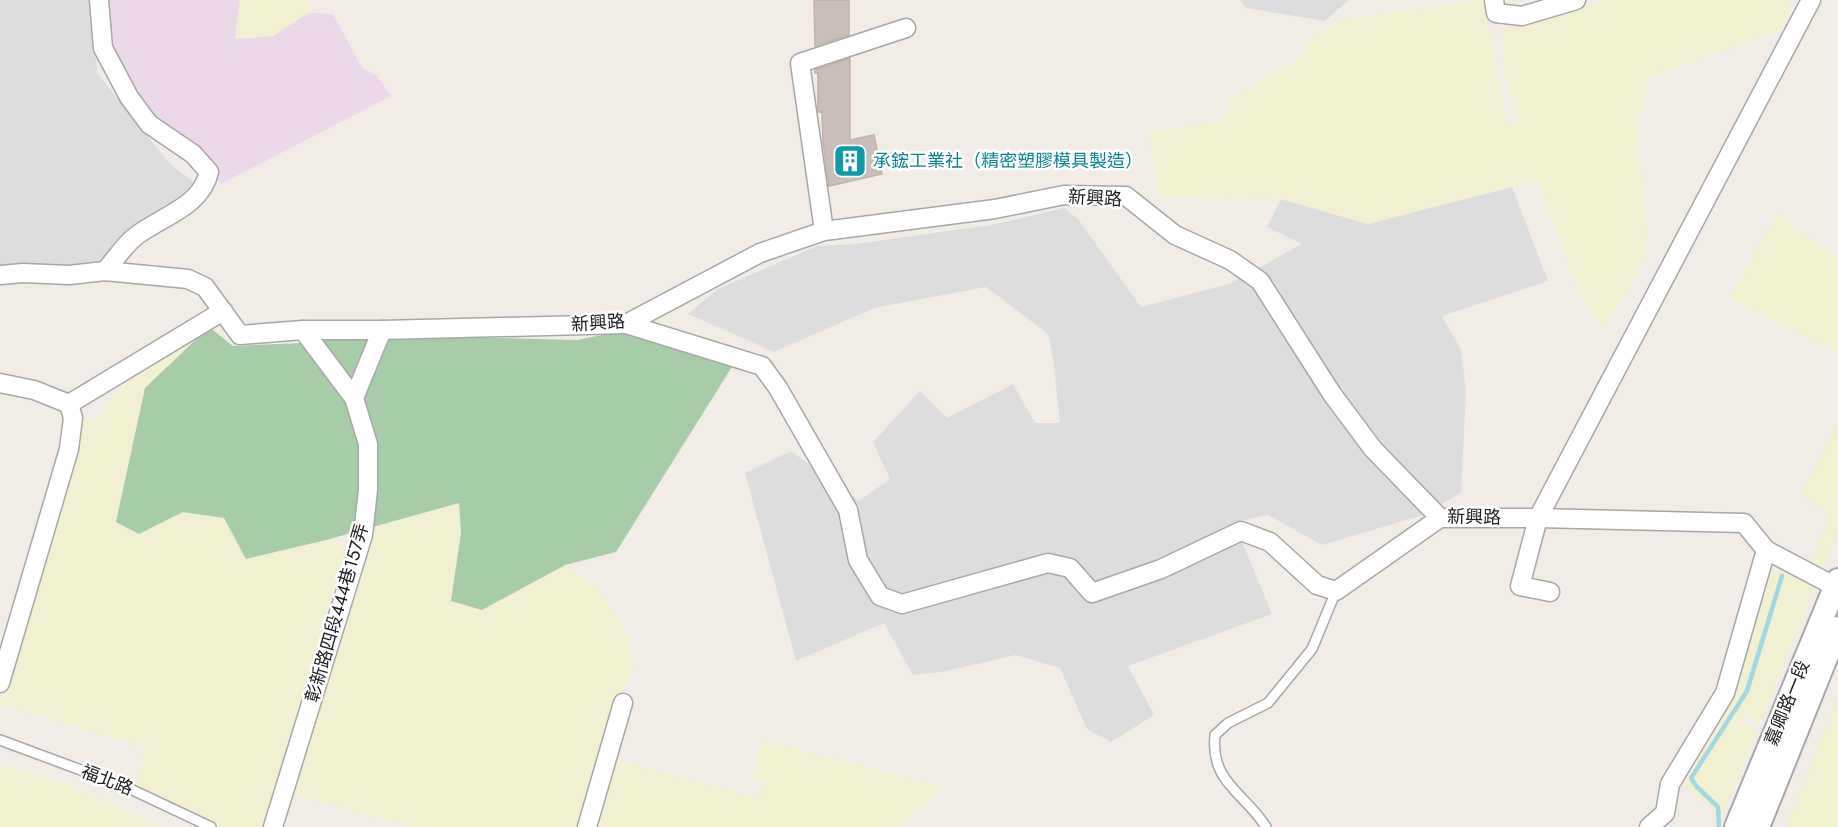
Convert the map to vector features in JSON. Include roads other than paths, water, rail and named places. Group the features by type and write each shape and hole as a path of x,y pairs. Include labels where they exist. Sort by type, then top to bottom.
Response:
{"street":[{"path":"99,0 103,48 129,97 149,124 193,154 209,172 207,183 191,202 135,236 105,271"},
{"path":"1494,0 1496,13 1522,16 1576,0"},
{"path":"1550,592 1520,586 1538,518 1811,0"},
{"path":"824,231 800,63 906,28"},
{"name":"新興路","path":"223,311 240,335 303,330 626,324 760,253 824,231 995,210 1064,195 1126,196 1175,235 1230,260 1260,281 1332,394 1373,449 1440,518 1744,523 1766,550 1837,585"},
{"path":"0,275 23,273 69,275 105,271 188,279 205,287 223,311 69,404"},
{"path":"626,324 762,366 778,388 848,510 858,560 880,596 902,604 1048,563 1070,568 1092,593 1161,569 1241,531 1270,542 1317,585 1336,591 1440,518"},
{"name":"彰新路四段444巷157弄","path":"273,827 363,535 368,490 368,444 354,398 303,330"},
{"path":"354,398 382,330"},
{"path":"0,383 34,390 69,404"},
{"path":"0,683 69,449 72,418 69,404"},
{"path":"1649,827 1665,813 1670,784 1725,693 1766,550"},
{"name":"嘉卿路一段","path":"1736,827 1837,585"},
{"name":"嘉卿路一段","path":"1758,827 1838,628"},
{"path":"587,827 623,703"}],"lane":[{"path":"1266,827 1222,776 1214,750 1215,735 1228,723 1268,704 1312,649 1336,591"},
{"name":"福北路","path":"0,740 124,786 211,827"}],"waterway":[{"path":"1719,827 1718,807 1691,778 1747,691 1782,576"}],"place":[{"name":"承鋐工業社（精密塑膠模具製造）","path":"850,161"}]}
